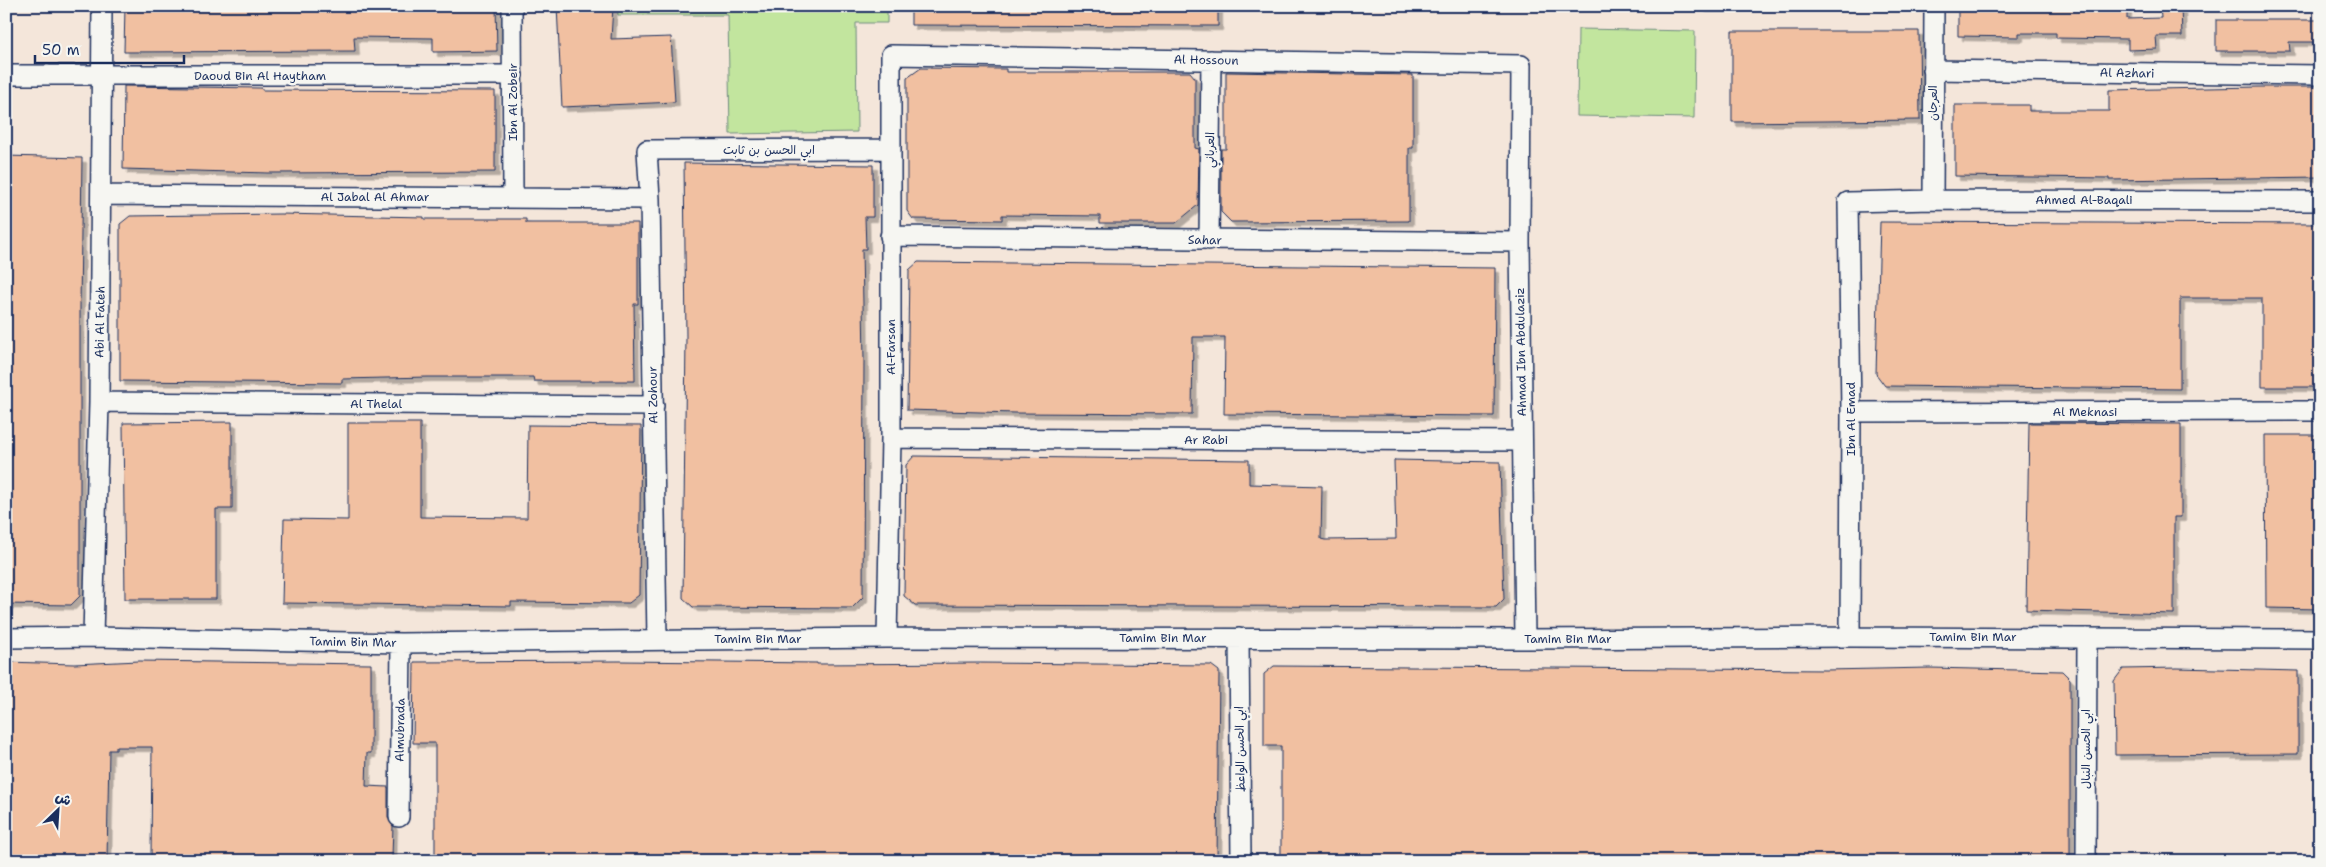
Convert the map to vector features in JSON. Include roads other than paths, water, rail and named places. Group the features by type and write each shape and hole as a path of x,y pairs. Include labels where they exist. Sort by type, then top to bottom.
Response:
{"street":[{"name":"Abi Al Fateh","path":"93,637 99,402 102,6"},
{"name":"Ibn Al Zobeir","path":"512,6 513,197"},
{"name":"العرجان","path":"1933,200 1934,6"},
{"name":"Al Hossoun","path":"891,55 1521,65"},
{"name":"Al-Farsan","path":"888,638 891,438 891,55"},
{"name":"العرباني","path":"1209,240 1211,60"},
{"name":"Ahmad Ibn Abdulaziz","path":"1521,65 1520,242 1525,640"},
{"name":"Al Azhari","path":"1934,70 2320,75"},
{"name":"Daoud Bin Al Haytham","path":"6,75 513,75"},
{"name":"ابي الحسن بن ثابت","path":"647,150 891,149"},
{"name":"Al Zohour","path":"647,150 650,199 657,639"},
{"name":"Al Jabal Al Ahmar","path":"101,195 650,199"},
{"name":"Ahmed Al-Baqali","path":"1848,202 1933,200 2320,201"},
{"name":"Ibn Al Emad","path":"1848,202 1851,412 1850,637"},
{"name":"Sahar","path":"890,236 1520,242"},
{"name":"Al Thelal","path":"99,402 654,406"},
{"name":"Al Meknasi","path":"1851,412 2320,411"},
{"name":"Ar Rabi","path":"891,438 1522,441"},
{"name":"Tamim Bin Mar","path":"6,638 93,637 401,643 888,638 1525,640 1850,637 2320,640"},
{"name":"ابي الحسن الواعظ","path":"1239,638 1241,861"},
{"name":"ابي الحسن النبال","path":"2086,638 2086,861"},
{"name":"Almubrada","path":"399,817 401,643"}],"lane":[{"path":"1708,6 1726,6"}]}
